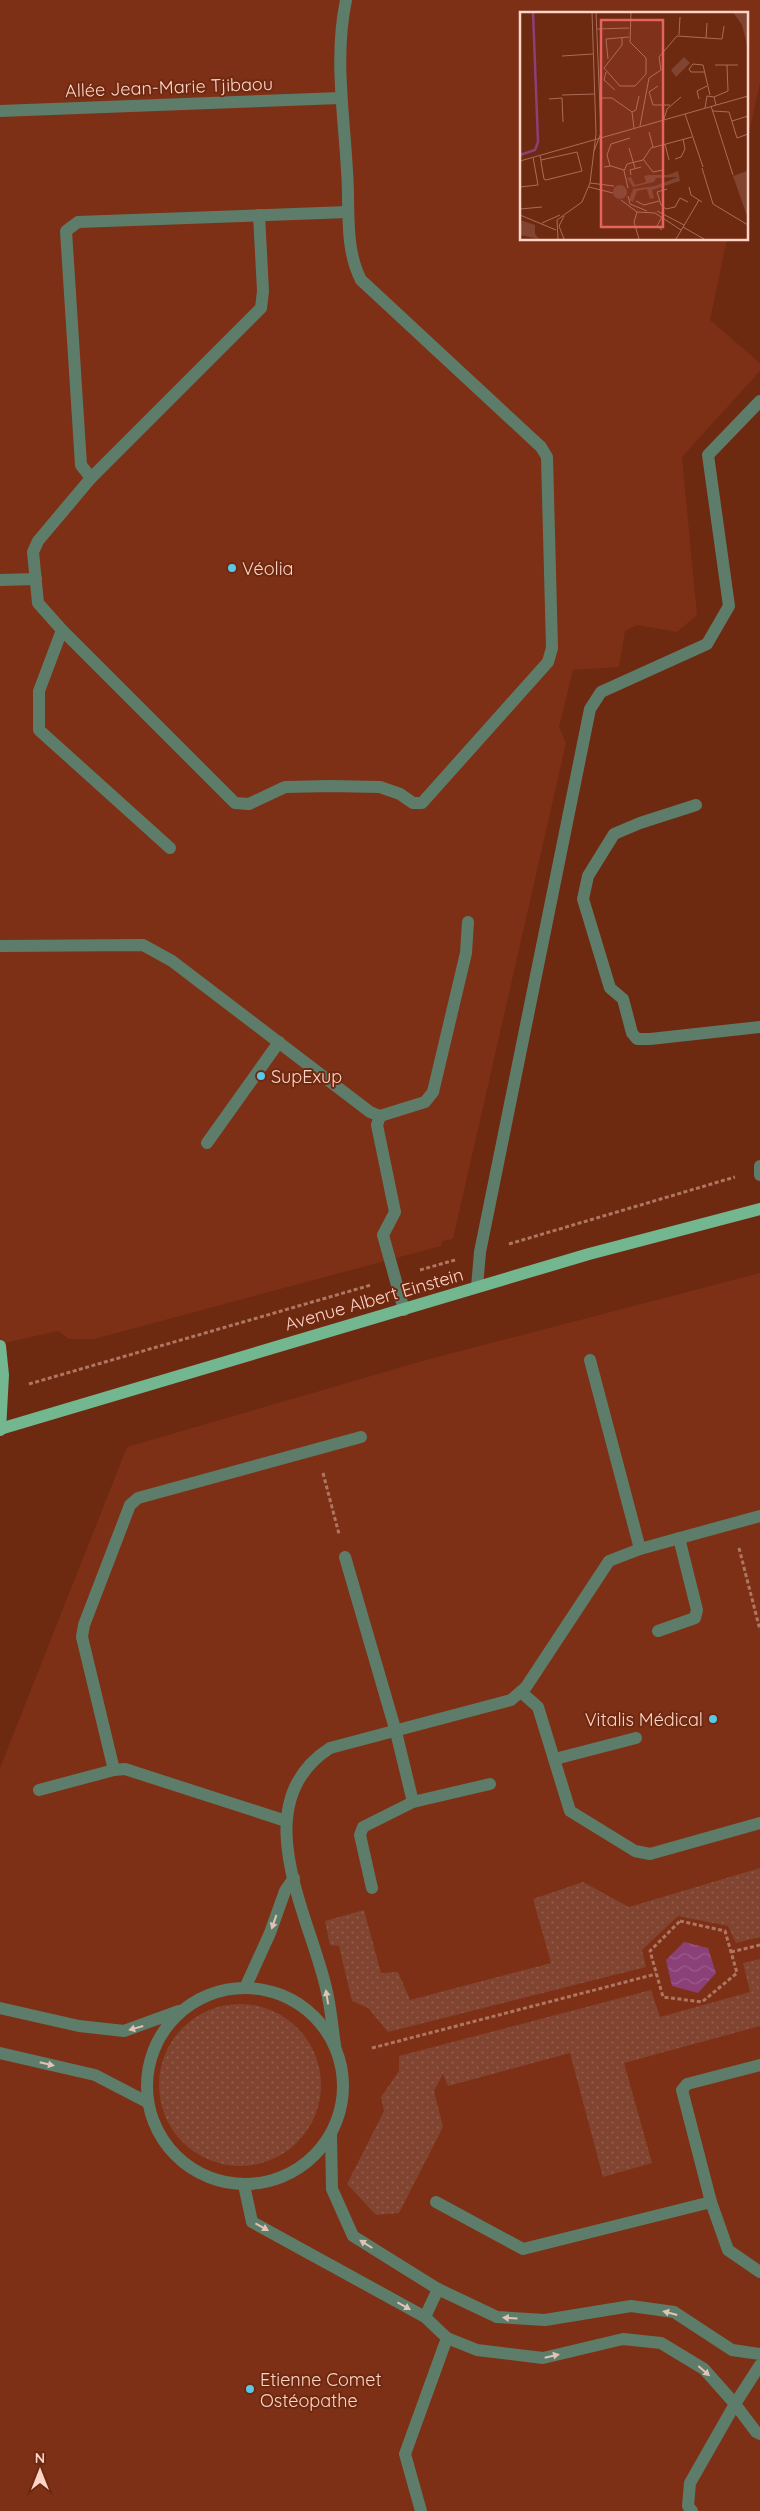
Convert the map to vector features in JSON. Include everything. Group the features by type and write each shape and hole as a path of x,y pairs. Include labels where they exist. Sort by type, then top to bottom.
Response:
{"main road":[{"name":"Avenue Albert Einstein","path":"0,1429 589,1254 760,1209"},
{"path":"0,1346 3,1375 0,1429"}],"street":[{"path":"259,215 263,291 261,308 90,478 38,541 33,552 38,603 62,630 236,804 249,804 285,787 330,786 380,787 400,794 413,803 422,803 548,662 552,648 547,457 541,447 361,280 353,264 348,212 348,172 340,98 339,45 346,0"},
{"name":"Allée Jean-Marie Tjibaou","path":"0,112 340,98"},
{"path":"90,478 81,465 66,231 78,222 348,212"},
{"path":"477,1287 480,1252 590,709 601,692 707,644 729,606 708,455 760,401"},
{"path":"0,580 36,579"},
{"path":"62,630 39,691 39,730 170,848"},
{"path":"696,805 640,822 614,834 588,876 583,899 610,988 623,999 632,1033 637,1039 760,1027"},
{"path":"0,946 143,945 172,961 370,1112 380,1116 425,1102 433,1092 466,953 468,922"},
{"path":"207,1143 279,1042"},
{"path":"380,1116 377,1124 395,1212 383,1235 404,1310"},
{"path":"760,1166 760,1175"},
{"path":"590,1360 640,1549"},
{"path":"114,1770 82,1636 84,1626 130,1504 138,1498 361,1437"},
{"path":"182,2010 159,2036 147,2068 147,2102 154,2127 168,2148 186,2166 214,2180 244,2185 270,2182 294,2172 315,2156 331,2134 342,2106 343,2074 334,2045 326,1989 294,1878 285,1839 290,1799 298,1780 318,1756 330,1748 511,1700 526,1688 609,1561 640,1549 760,1516"},
{"path":"658,1631 695,1618 697,1610 679,1538"},
{"path":"345,1557 396,1732 413,1802"},
{"path":"520,1692 538,1707 570,1811 635,1851 650,1854 760,1822"},
{"path":"555,1759 636,1738"},
{"path":"39,1790 114,1770 125,1769 286,1821"},
{"path":"372,1888 360,1835 363,1827 413,1802 490,1784"},
{"path":"245,1988 270,1933 284,1891 294,1878"},
{"path":"0,2008 79,2026 124,2031 182,2010 211,1993 245,1988 273,1991 298,2003 319,2021 334,2045"},
{"path":"0,2053 95,2075 147,2102"},
{"path":"760,2065 687,2084 682,2090 711,2202 728,2250 760,2272"},
{"path":"331,2134 332,2189 353,2236 438,2289 497,2317 545,2320 631,2306 674,2312 732,2350 760,2354"},
{"path":"244,2185 252,2222 425,2317 447,2338 477,2350 543,2358 623,2339 662,2343 704,2369 735,2404 756,2432 760,2434"},
{"path":"436,2202 523,2249 711,2202"},
{"path":"425,2317 438,2289"},
{"path":"421,2511 404,2454 447,2338"},
{"path":"692,2511 688,2506 690,2483 735,2404 760,2365"}],"path":[{"path":"317,1449 345,1557"},
{"path":"733,1524 760,1630"},
{"path":"680,1921 725,1930 731,1952 737,1973 702,2002 663,1998 650,1951 680,1921"},
{"path":"731,1952 760,1945"},
{"path":"372,2048 656,1974"}],"shaded area":[{"path":"0,0 760,0 760,83 748,138 748,12 520,12 520,240 727,240 710,320 760,363 760,371 682,457 697,615 677,632 637,625 625,631 619,667 573,670 559,727 566,743 453,1239 442,1241 441,1246 94,1339 69,1339 58,1331 0,1344"},
{"path":"760,1273 760,2511 0,2511 0,1768 127,1447 426,1360"},
{"path":"760,1868 760,1937 736,1943 728,1926 678,1916 642,1950 646,1967 388,2032 368,2008 352,2001 339,1946 330,1945 325,1921 364,1910 381,1973 398,1972 410,2000 551,1963 533,1899 583,1882 629,1907"},
{"path":"760,1959 760,2026 624,2063 652,2163 603,2177 570,2053 448,2086 443,2074 434,2091 443,2127 399,2213 376,2215 347,2184 384,2111 381,2097 399,2071 399,2056 651,1990 660,2017 750,1992 743,1963"},
{"path":"240,2004 271,2010 297,2028 315,2054 321,2085 315,2116 297,2142 271,2160 240,2166 209,2160 183,2142 165,2116 159,2085 165,2054 183,2028 209,2010"}],"water":[{"path":"684,1942 708,1948 716,1973 698,1993 672,1986 666,1960"}],"place":[{"name":"Véolia","path":"232,568"},
{"name":"SupExup","path":"261,1076"},
{"name":"Vitalis Médical","path":"713,1719"},
{"name":"Etienne Comet Ostéopathe","path":"250,2389"}]}
